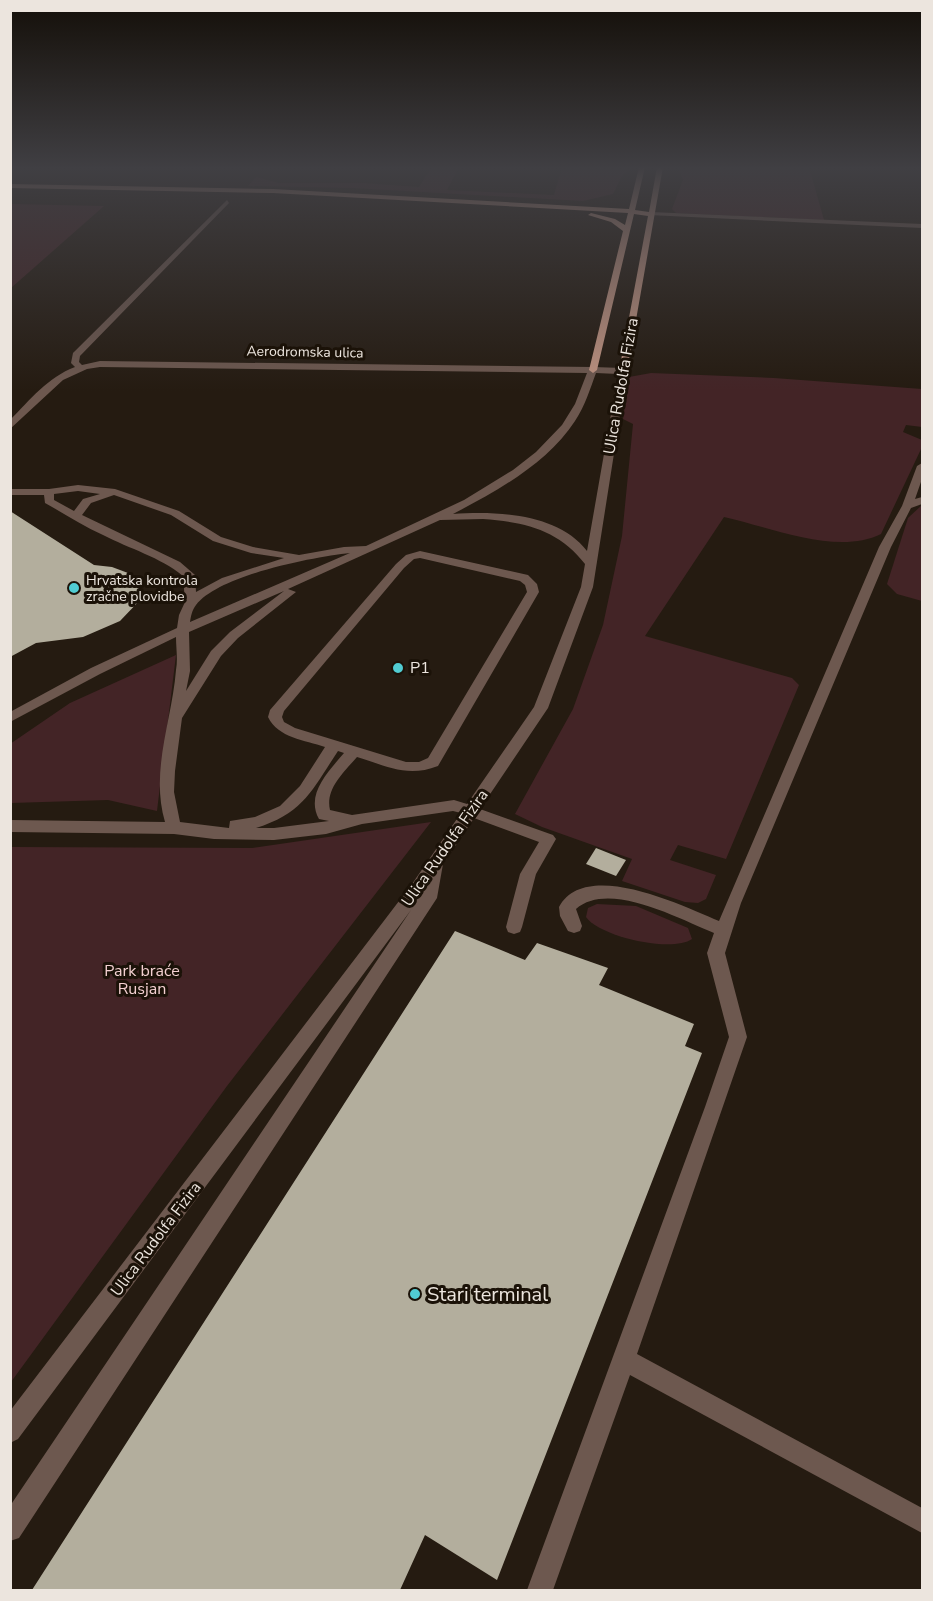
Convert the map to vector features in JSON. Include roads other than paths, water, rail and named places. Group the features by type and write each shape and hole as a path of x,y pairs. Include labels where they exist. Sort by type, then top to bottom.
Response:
{"main road":[{"name":"Ulica Rudolfa Fizira","path":"593,370 624,242"},
{"name":"Ulica Rudolfa Fizira","path":"623,371 646,242"}],"street":[{"path":"80,367 75,363 76,355 188,242"},
{"name":"Aerodromska ulica","path":"10,426 60,376 80,367 124,363 623,371"},
{"name":"Ulica Rudolfa Fizira","path":"10,718 44,697 184,631 434,519 499,483 530,461 560,434 578,408 593,370"},
{"name":"Ulica Rudolfa Fizira","path":"10,1431 437,862 541,708 587,587 623,371"},
{"path":"540,1590 715,1107 738,1037 716,953 733,903 885,547 915,503 922,466"},
{"path":"10,492 49,492 78,488 115,492 175,513 217,539 251,550 302,557"},
{"path":"49,492 49,501 182,567 191,583 191,601 184,631 183,669 173,725 168,809 174,828"},
{"path":"76,516 87,501 115,492"},
{"path":"434,519 496,517 539,525 575,543 590,563"},
{"path":"191,601 230,579 302,557 370,548"},
{"path":"420,554 524,578 531,585 533,592 433,762 420,768 406,767 353,752 279,725 275,717 277,710 399,566 410,557 420,554"},
{"path":"173,725 216,654 234,634 317,573"},
{"path":"10,826 174,828 247,825 278,817 291,807 334,745"},
{"path":"353,752 327,785 320,809 330,818 362,818"},
{"path":"174,828 214,833 274,834 326,828 362,818 446,805 471,810 548,839 528,873 514,927"},
{"path":"10,1529 431,893 437,862"},
{"path":"574,926 568,916 567,907 572,898 605,891 633,895 724,930"},
{"path":"624,1359 922,1521"}],"place":[{"name":"Hrvatska kontrola zračne plovidbe","path":"74,588"},
{"name":"P1","path":"398,668"},
{"name":"Stari terminal","path":"415,1294"}],"park label":[{"name":"Park braće Rusjan","path":"142,980"}]}
